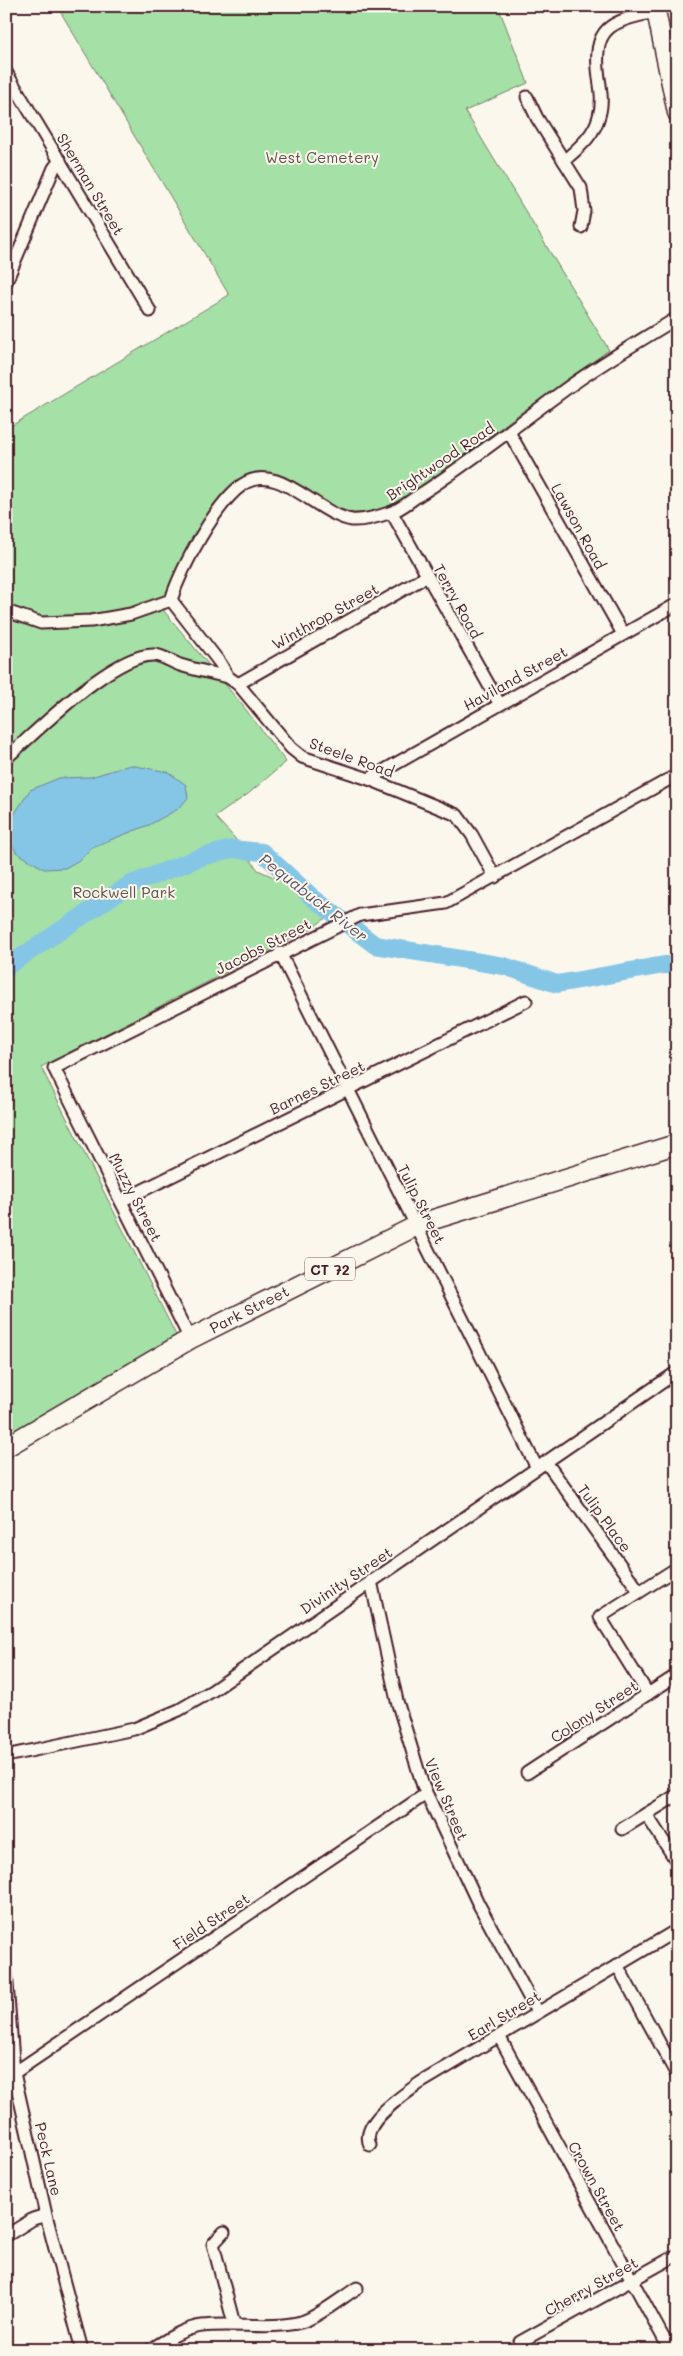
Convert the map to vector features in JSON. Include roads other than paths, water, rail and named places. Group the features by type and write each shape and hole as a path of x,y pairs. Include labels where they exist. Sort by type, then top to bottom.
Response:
{"highway":[{"name":"Park Street","path":"6,1447 190,1339 417,1226 550,1182 677,1144"}],"main road":[{"path":"656,9 677,113"}],"street":[{"path":"564,161 587,141 599,117 602,99 596,58 598,41 605,30 620,22 656,9"},
{"name":"Sherman Street","path":"6,72 150,311"},
{"path":"527,97 536,118 581,188 584,211 581,227"},
{"path":"6,282 54,168 60,160"},
{"name":"Brightwood Road","path":"171,600 185,566 215,517 226,501 241,486 248,482 272,479 336,515 351,520 365,520 392,513 509,432 566,388 677,318"},
{"name":"Lawson Road","path":"509,432 623,634"},
{"name":"Terry Road","path":"392,513 499,703"},
{"name":"Winthrop Street","path":"233,680 427,576"},
{"path":"6,611 41,623 91,622 131,614 171,600"},
{"name":"Steele Road","path":"171,600 233,680 290,748 302,757 319,764 369,779 457,815 472,835 495,877"},
{"name":"Haviland Street","path":"369,779 499,703 677,604"},
{"path":"6,758 61,709 112,670 134,659 155,655 180,665 233,680"},
{"name":"Jacobs Street","path":"54,1068 280,953 360,915 446,903 677,775"},
{"name":"Tulip Street","path":"280,953 347,1089 541,1465"},
{"name":"Barnes Street","path":"121,1202 526,1001"},
{"name":"Muzzy Street","path":"54,1068 190,1339"},
{"name":"Divinity Street","path":"6,1756 134,1729 179,1710 212,1691 677,1372"},
{"name":"Tulip Place","path":"541,1465 639,1591"},
{"path":"648,1694 600,1617 677,1568"},
{"name":"View Street","path":"371,1582 404,1730 426,1794 478,1903 537,2012"},
{"name":"Colony Street","path":"528,1772 677,1676"},
{"name":"Field Street","path":"14,2073 426,1794"},
{"path":"622,1829 677,1795"},
{"path":"646,1814 677,1862"},
{"name":"Earl Street","path":"370,2145 369,2130 388,2108 420,2083 677,1930"},
{"path":"618,1965 677,2075"},
{"name":"Peck Lane","path":"6,1972 14,2073 46,2215 82,2350"},
{"name":"Crown Street","path":"499,2036 670,2350"},
{"path":"6,2236 33,2219 46,2215"},
{"path":"224,2232 213,2244 234,2324"},
{"name":"Cherry Street","path":"520,2346 677,2255"},
{"path":"150,2350 172,2336 200,2326 234,2324 270,2326 303,2322 357,2288"}],"water":[{"path":"130,765 168,772 186,785 188,798 178,809 149,825 92,847 81,859 65,868 44,869 16,852 9,837 12,818 30,790 59,778 91,777"}],"waterway":[{"name":"Pequabuck River","path":"6,967 129,885 201,857 232,849 262,852 313,898 375,945 504,966 557,984 664,965 677,965"}],"park label":[{"name":"West Cemetery","path":"322,157"},
{"name":"Rockwell Park","path":"124,892"}]}
